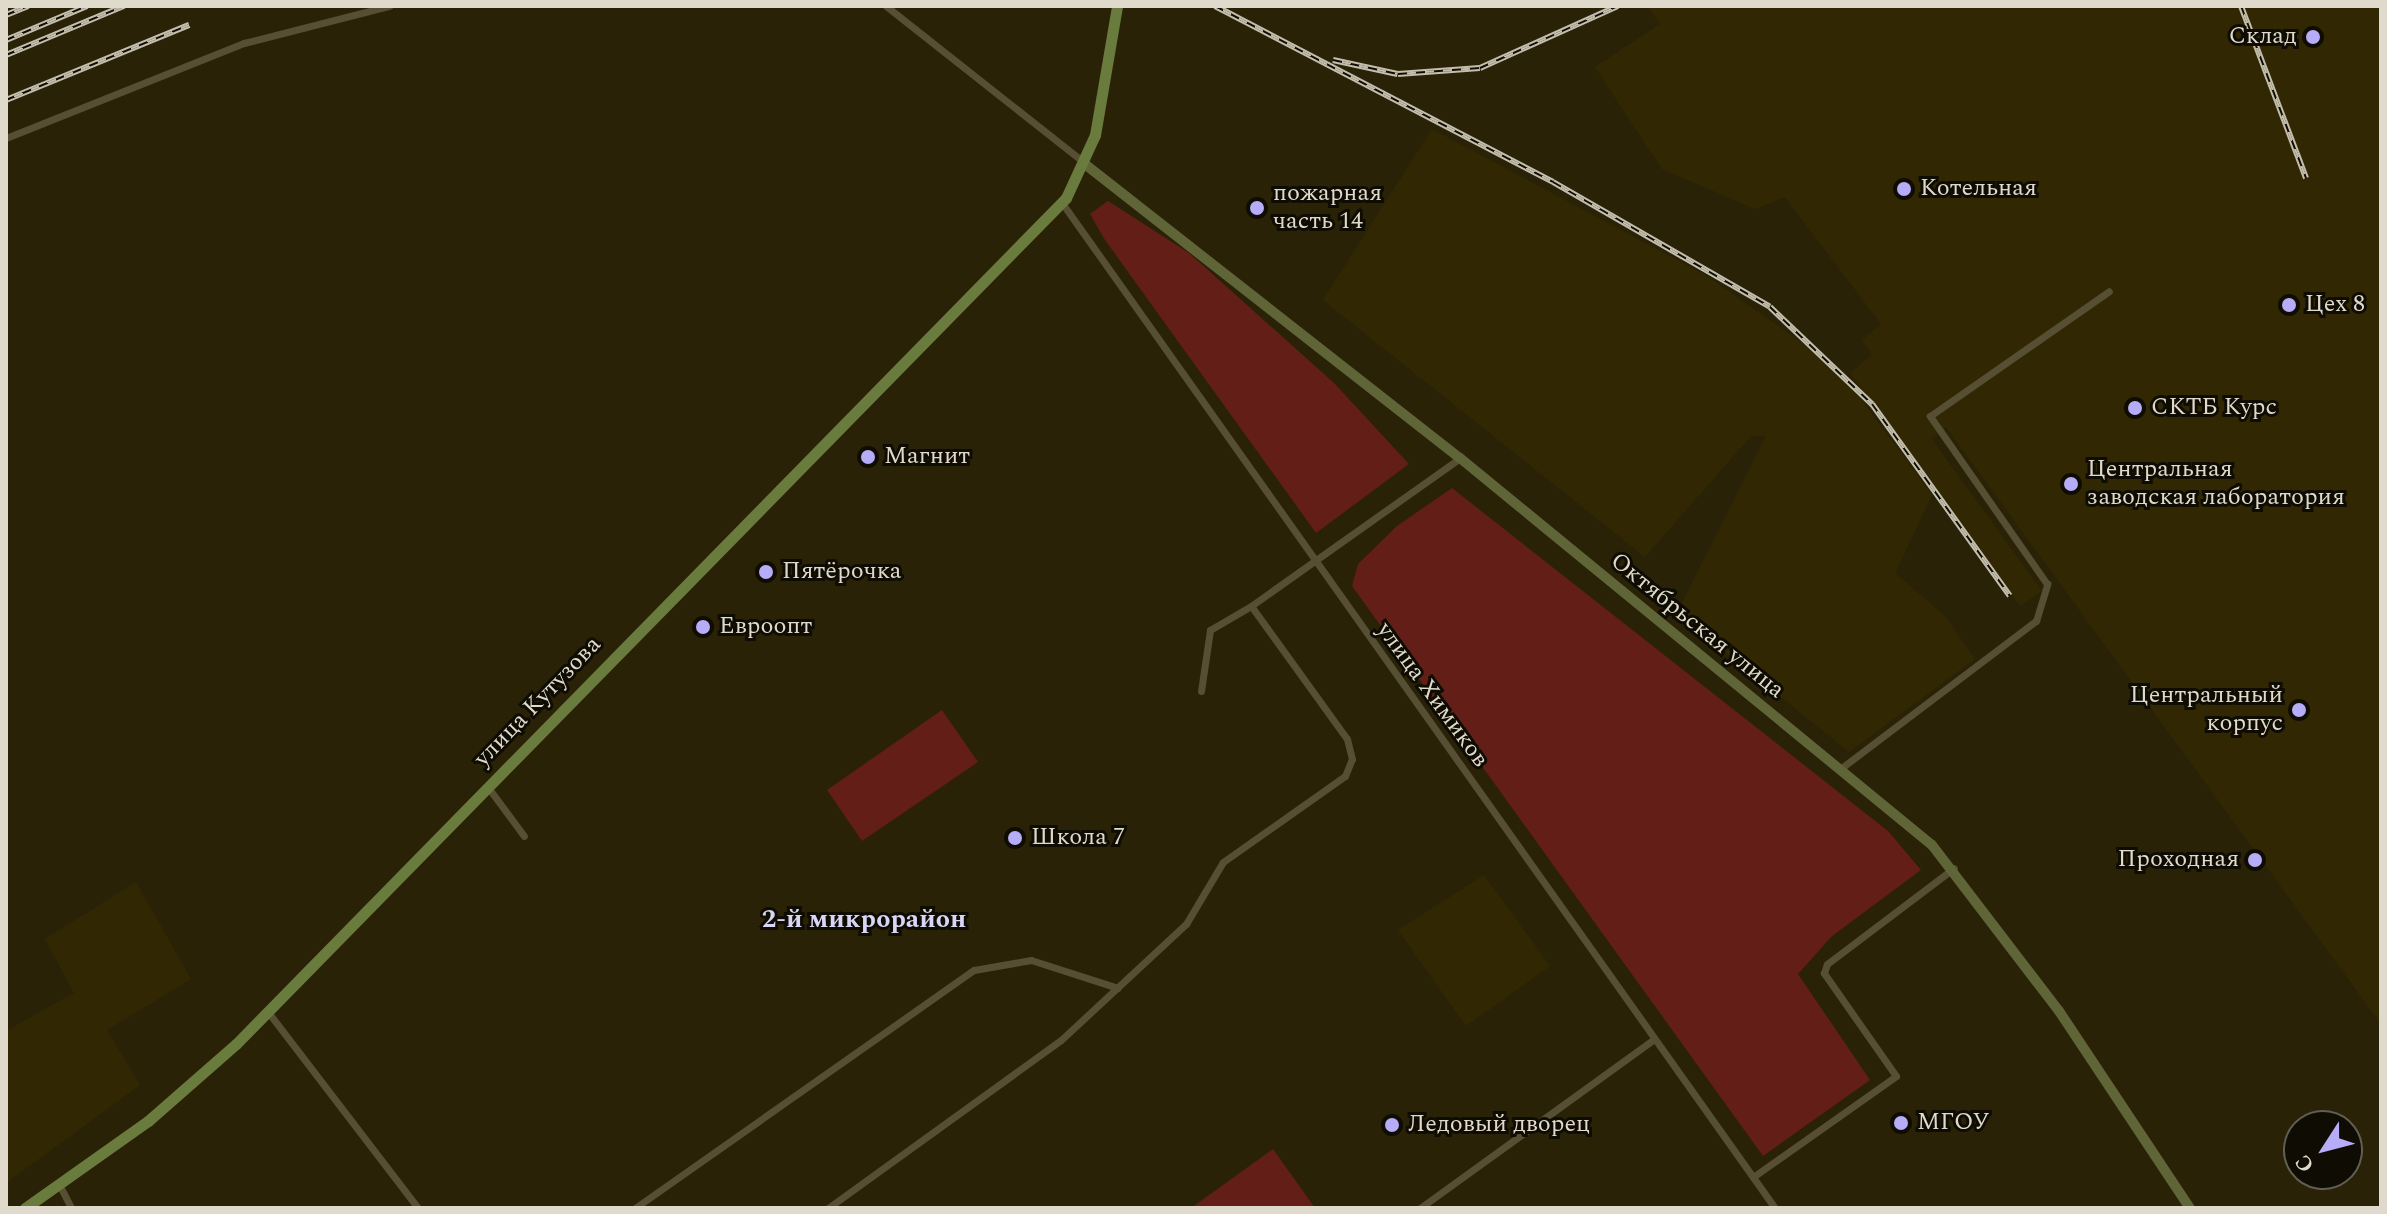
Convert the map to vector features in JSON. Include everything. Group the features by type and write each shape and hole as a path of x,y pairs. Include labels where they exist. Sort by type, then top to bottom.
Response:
{"main road":[{"path":"1086,165 1117,6"},
{"name":"улица Кутузова","path":"25,1208 148,1121 268,1012 1062,203 1086,165"},
{"name":"Октябрьская улица","path":"1086,165 1460,458 1840,769 1954,868 2190,1208"}],"street":[{"path":"6,138 244,43 389,6"},
{"path":"886,6 1086,165"},
{"name":"улица Химиков","path":"1062,203 1312,562 1775,1208"},
{"path":"1840,769 2036,621 2047,584 1930,416 2109,291"},
{"path":"1201,691 1210,630 1251,606 1460,458"},
{"path":"828,1208 1061,1040 1186,924 1223,862 1345,776 1352,759 1347,739 1251,606"},
{"path":"487,786 524,836"},
{"path":"1753,1177 1893,1071 1824,973 1827,964 1954,868"},
{"path":"635,1208 974,970 1031,960 1118,988"},
{"path":"268,1012 418,1208"},
{"path":"1420,1208 1654,1039"},
{"path":"59,1184 71,1208"}],"shaded area":[{"path":"1647,6 2381,6 2381,1024 1946,427 1931,438 2042,591 2020,606 1850,373 1872,355 1862,340 1881,324 1785,197 1755,209 1662,169 1595,67 1660,24"},
{"path":"1432,129 1705,275 1837,367 1932,495 1895,573 1945,616 1975,659 1849,752 1677,613 1766,436 1751,436 1645,557 1323,300"},
{"path":"1108,201 1189,253 1334,383 1409,464 1316,533 1105,240 1090,214"},
{"path":"1452,488 1888,831 1921,870 1832,936 1798,974 1870,1080 1763,1156 1352,586 1358,564 1397,526"},
{"path":"942,710 978,762 862,841 827,790"},
{"path":"1484,875 1550,966 1466,1026 1398,930"},
{"path":"136,882 191,979 107,1030 140,1085 6,1183 6,1031 74,993 45,939"},
{"path":"1273,1149 1315,1208 1191,1208"}],"railway":[{"path":"6,15 28,6"},
{"path":"6,40 87,6"},
{"path":"6,55 124,6"},
{"path":"1215,6 1553,182 1770,307 1872,404 2010,596"},
{"path":"1333,60 1398,74 1480,68 1618,6"},
{"path":"2241,6 2306,178"},
{"path":"6,100 189,25"}],"place":[{"name":"Склад","path":"2313,37"},
{"name":"Котельная","path":"1904,189"},
{"name":"пожарная часть 14","path":"1257,208"},
{"name":"Цех 8","path":"2289,305"},
{"name":"СКТБ Курс","path":"2135,408"},
{"name":"Магнит","path":"868,457"},
{"name":"Центральная заводская лаборатория","path":"2071,484"},
{"name":"Пятёрочка","path":"766,572"},
{"name":"Евроопт","path":"703,627"},
{"name":"Центральный корпус","path":"2299,710"},
{"name":"Школа 7","path":"1015,838"},
{"name":"Проходная","path":"2255,860"},
{"name":"МГОУ","path":"1901,1123"},
{"name":"Ледовый дворец","path":"1392,1125"}],"district":[{"name":"2-й микрорайон","path":"864,920"}]}
